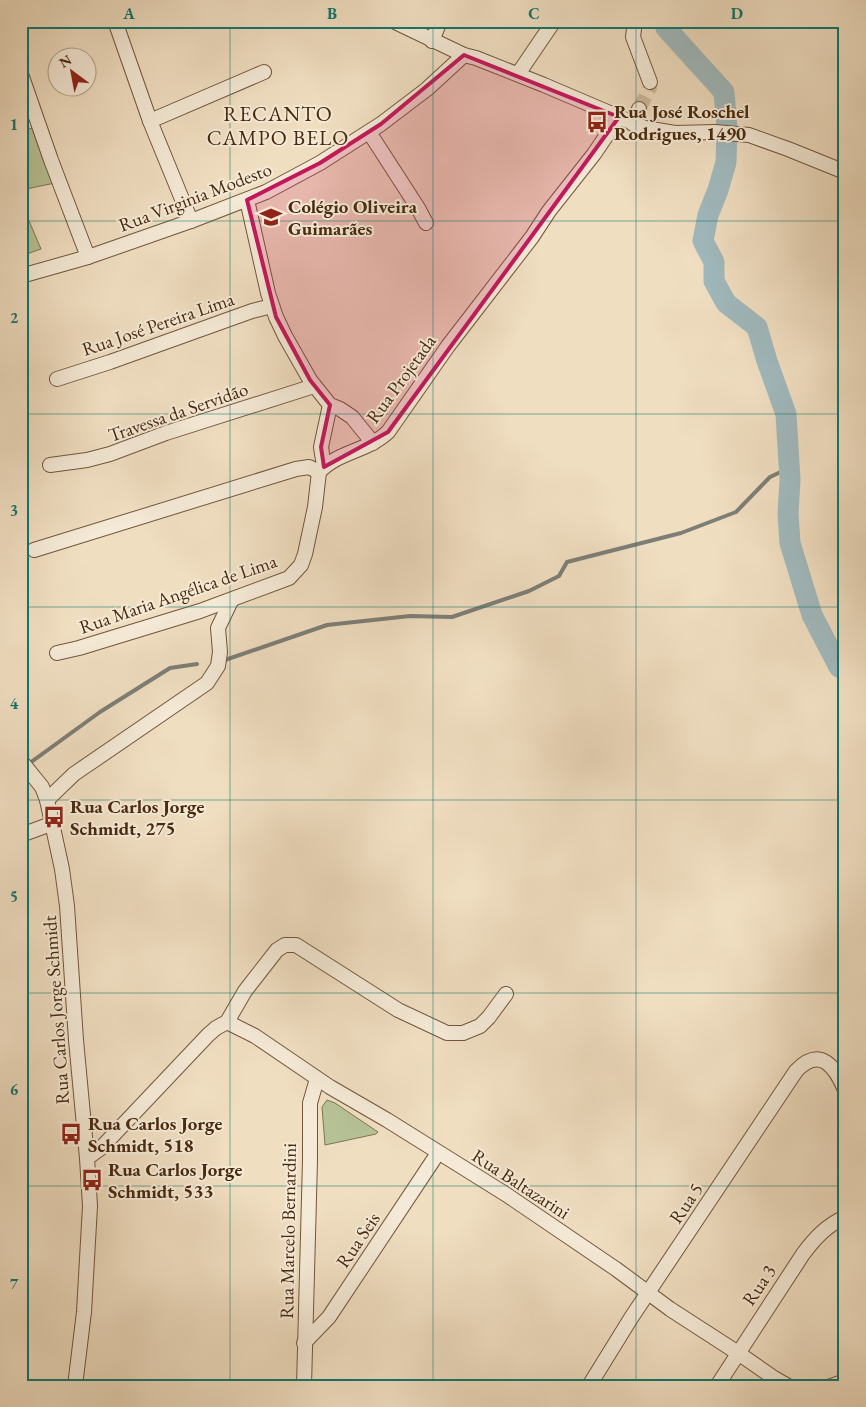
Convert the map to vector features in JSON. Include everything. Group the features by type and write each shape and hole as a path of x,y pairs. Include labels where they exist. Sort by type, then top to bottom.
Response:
{"street":[{"path":"114,21 150,121 191,221"},
{"path":"393,21 464,55 518,74 633,124 660,132 749,135 845,172"},
{"path":"432,41 440,21"},
{"path":"518,74 554,21"},
{"path":"635,21 633,37 650,82"},
{"name":"Rua Virginia Modesto","path":"21,276 88,257 191,221 266,192 320,163 369,132 427,89 464,55"},
{"path":"150,121 264,72"},
{"path":"21,74 50,160 88,257"},
{"path":"633,124 639,108"},
{"name":"Rua Projetada","path":"321,469 334,460 380,440 392,426 448,346 594,154 619,117"},
{"path":"369,132 426,223"},
{"path":"248,200 272,306 285,336 314,386 330,405 352,417 373,443"},
{"name":"Rua José Pereira Lima","path":"57,379 252,311 272,306"},
{"name":"Travessa da Servidão","path":"50,464 87,460 110,454 166,433 314,386"},
{"name":"Rua Maria Angélica de Lima","path":"57,653 79,648 231,601 289,578 301,565 312,524 321,469 320,447 330,405"},
{"path":"34,550 296,469 309,467 321,469"},
{"path":"47,800 74,774 207,683 216,670 220,646 218,628 231,601"},
{"path":"200,611 218,628"},
{"name":"Rua Carlos Jorge Schmidt","path":"21,761 42,787 47,800 62,870 67,906 90,1206 84,1312 75,1386"},
{"path":"21,835 51,824"},
{"path":"87,1158 101,1148 208,1035 227,1022 245,992 281,947 290,945 302,949 404,1013 447,1033 463,1033 480,1026 506,994"},
{"name":"Rua Baltazarini","path":"227,1022 255,1036 317,1079 507,1195 648,1293 788,1386"},
{"name":"Rua 5","path":"588,1386 796,1071 806,1062 817,1059 827,1063 837,1074 845,1090"},
{"name":"Rua Marcelo Bernardini","path":"304,1386 310,1103 317,1079"},
{"name":"Rua Seis","path":"304,1343 329,1317 438,1153"},
{"name":"Rua 3","path":"717,1386 783,1283 818,1235 831,1223 845,1217"},
{"path":"832,1386 845,1381"}],"highlighted area":[{"path":"464,55 619,117 388,432 324,467 321,447 330,405 310,380 276,317 247,200 320,163 381,124"}],"green space":[{"path":"32,128 55,183 21,190 21,132"},
{"path":"21,202 41,249 21,256"},
{"path":"327,1100 335,1103 378,1132 325,1145 322,1107"}],"waterway":[{"path":"664,21 666,28 724,92 727,129 726,162 708,215 703,241 714,262 714,281 726,303 757,327 786,414 790,480 788,514 790,543 812,615 839,667 845,670"},
{"path":"225,660 327,625 410,616 452,617 529,591 559,576 567,562 681,533 736,512 770,477 789,468"},
{"path":"27,765 100,712 170,668 197,664"}],"tunnel":[{"path":"639,109 650,88 650,82"}],"place":[{"name":"Rua José Roschel Rodrigues, 1490","path":"597,122"},
{"name":"Colégio Oliveira Guimarães","path":"271,217"},
{"name":"Rua Carlos Jorge Schmidt, 275","path":"54,817"},
{"name":"Rua Carlos Jorge Schmidt, 518","path":"71,1134"},
{"name":"Rua Carlos Jorge Schmidt, 533","path":"92,1180"}],"district":[{"name":"RECANTO CAMPO BELO","path":"278,125"}]}
